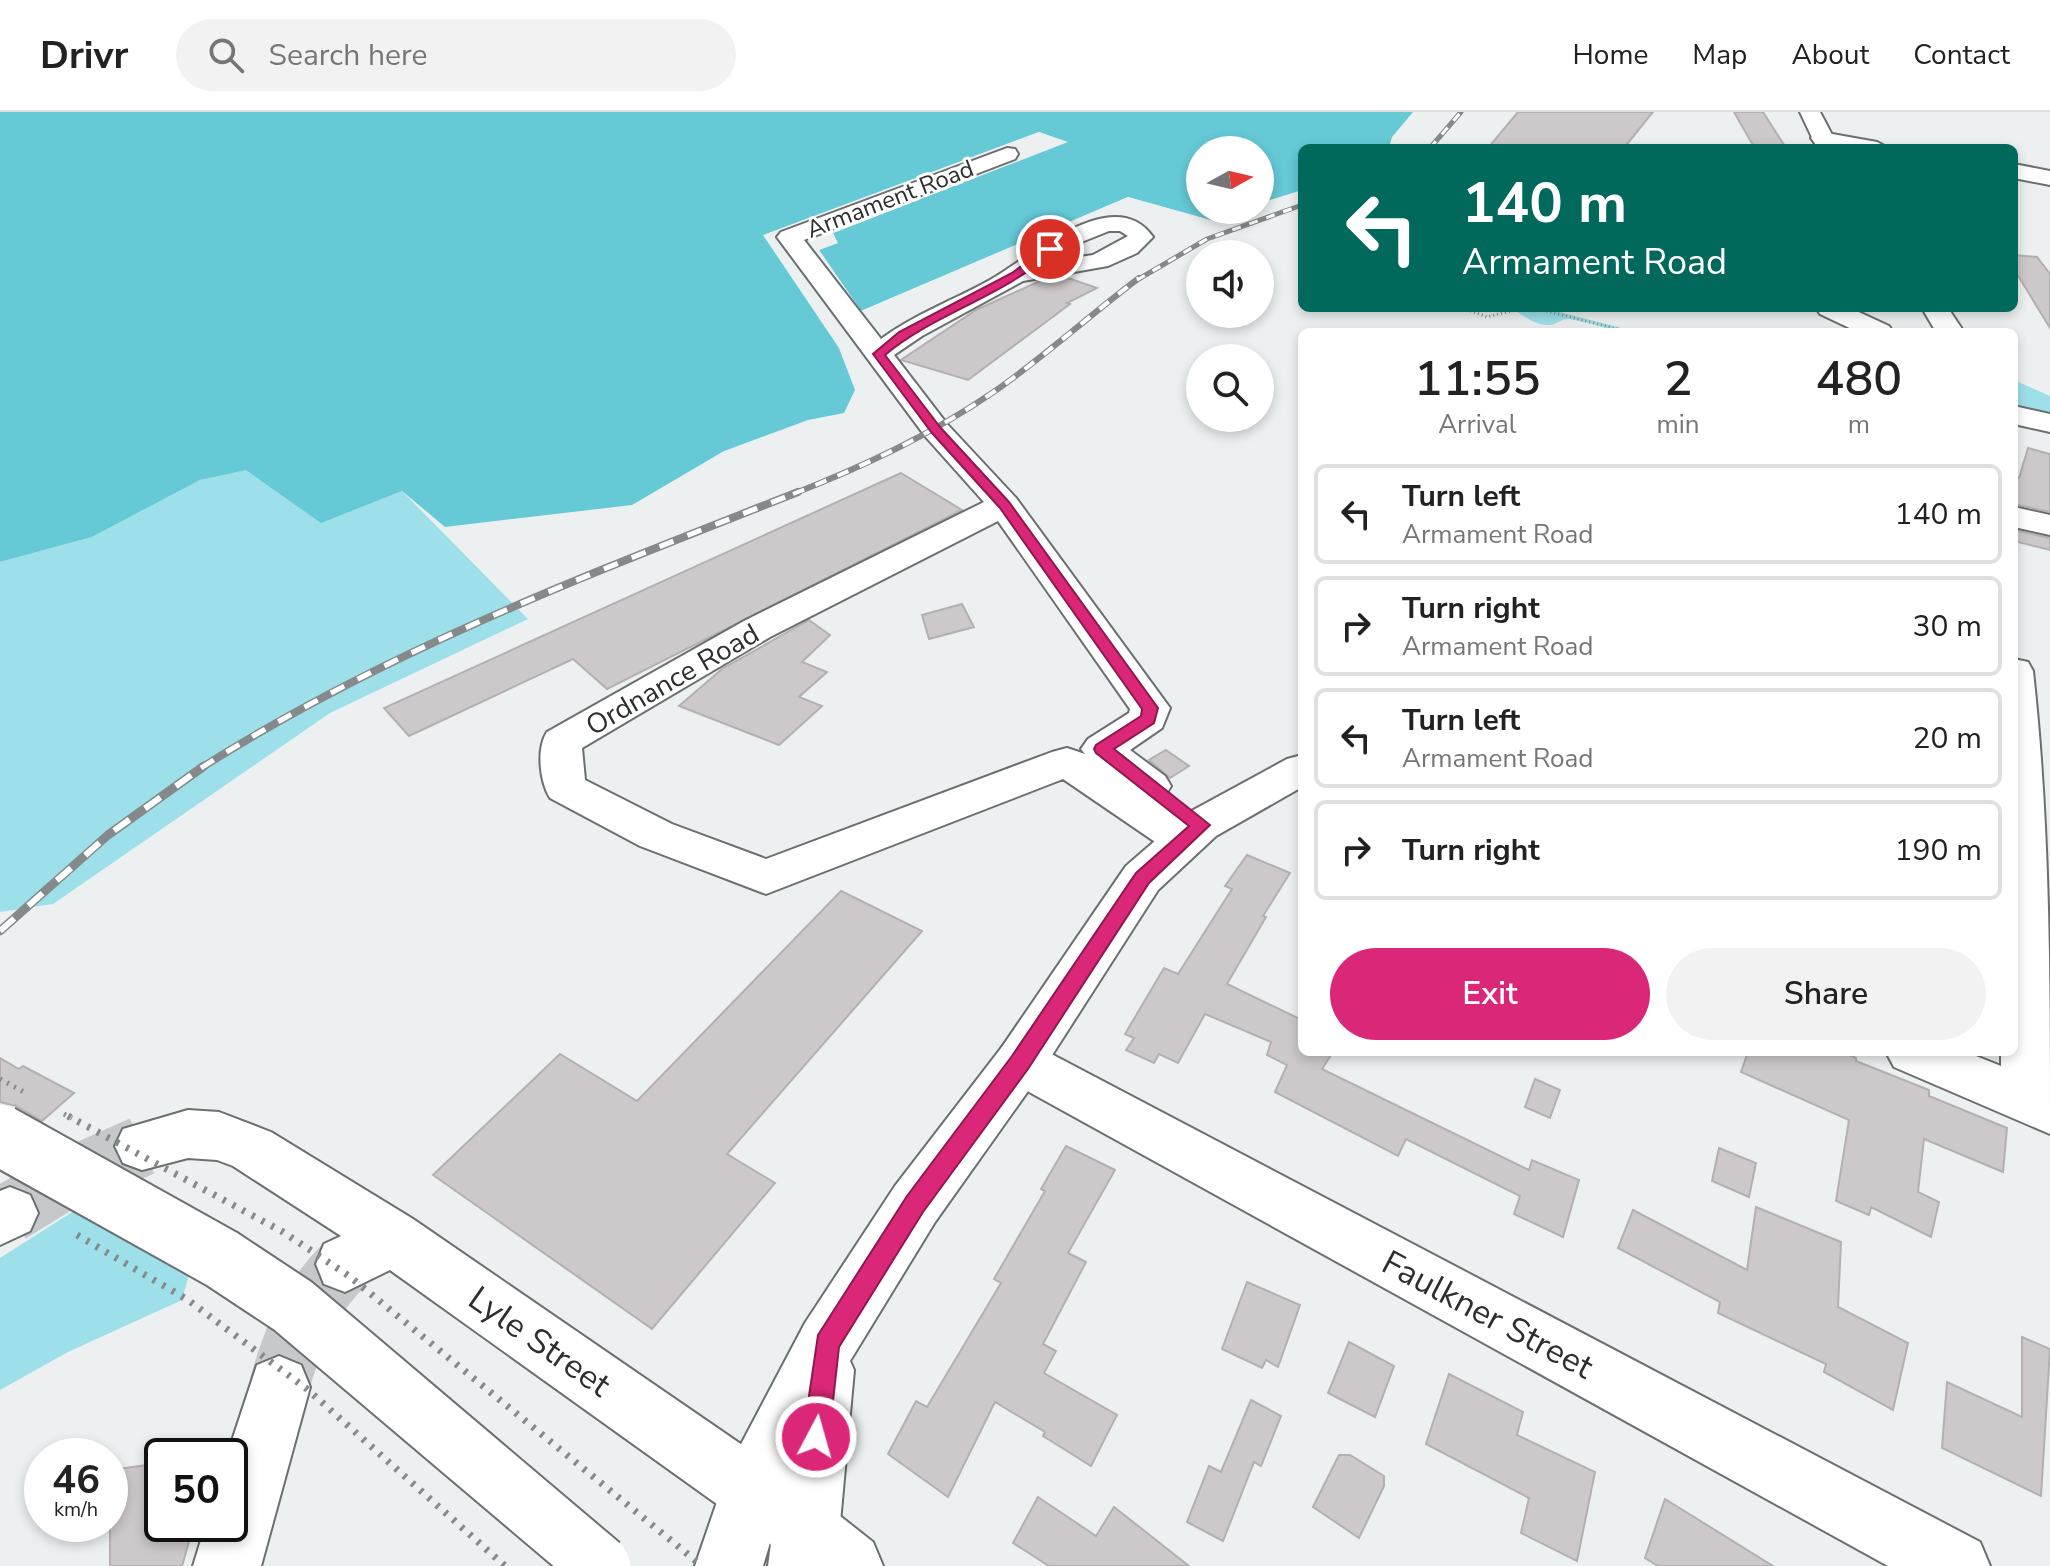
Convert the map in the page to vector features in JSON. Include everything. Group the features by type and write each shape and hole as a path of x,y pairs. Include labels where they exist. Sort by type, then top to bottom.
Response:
{"street":[{"path":"1810,112 1824,143"},
{"name":"Armament Road","path":"1007,154 789,237 936,430 1004,505 1150,708 1148,719 1085,756"},
{"path":"2018,172 2050,178"},
{"path":"878,354 928,319 1016,275"},
{"path":"1837,312 1871,328"},
{"path":"2018,416 2050,423"},
{"name":"Ordnance Road","path":"1004,505 757,629 561,742 565,788 656,835 766,877 1085,756"},
{"path":"2018,518 2050,525"},
{"path":"2018,666 2050,675"},
{"path":"1921,1056 2039,1106 2018,712"},
{"path":"1085,756 1192,832"},
{"path":"729,1566 752,1490 826,1344 915,1204 1020,1062 1142,878 1192,832 1295,779"},
{"name":"Faulkner Street","path":"1020,1062 1956,1566"},
{"name":"Lyle Street","path":"142,1146 188,1134 219,1136 252,1149 369,1251 752,1490 819,1554"},
{"path":"0,1135 222,1259 293,1306 600,1566"},
{"path":"819,1554 826,1344"},
{"path":"227,1566 279,1387"}],"path":[{"path":"1474,312 1487,317 1506,312"},
{"path":"1551,312 1613,328"},
{"path":"67,1229 188,1300 307,1389 505,1566"}],"shaded area":[{"path":"0,112 1413,112 1392,137 1390,144 1298,144 1298,191 1274,199 1274,136 1186,136 1186,213 1128,197 861,311 819,250 837,243 833,233 1066,142 1039,132 764,236 837,343 855,390 844,413 808,420 724,451 632,505 445,527 402,491 321,523 246,470 200,480 92,537 0,562"},
{"path":"1516,312 1560,312 1622,328 1607,328 1569,319 1546,325"},
{"path":"2018,382 2050,396 2050,413 2018,405"},
{"path":"246,469 321,522 402,491 528,619 330,713 53,904 0,912 0,562 92,537 200,480"},
{"path":"124,1179 201,1231 182,1300 68,1352 0,1390 0,1258"}],"pier":[{"path":"1039,132 1068,142 833,233 838,243 819,250 861,311 1128,197 1186,213 1186,217 1129,201 863,315 859,314 815,251 817,246 832,241 830,230 1056,142 1039,137 770,237 841,341 847,353 843,354 763,235"}],"building":[{"path":"1518,112 1653,112 1627,144 1491,144"},
{"path":"1734,112 1763,112 1783,144 1752,144"},
{"path":"2018,255 2037,257 2050,274 2050,328 2018,276"},
{"path":"1065,277 1097,288 1067,303 1070,304 968,380 901,360 976,310 1040,281"},
{"path":"2028,448 2050,454 2050,512 2018,505 2019,478"},
{"path":"901,473 962,510 607,689 573,659 409,736 384,708"},
{"path":"2018,531 2050,538 2050,550 2018,542"},
{"path":"962,604 974,627 929,639 922,615"},
{"path":"809,620 830,635 802,662 827,672 799,697 822,706 779,745 679,706 722,669"},
{"path":"1166,750 1189,766 1170,778 1149,760"},
{"path":"1247,855 1290,873 1227,984 1298,1018 1298,1056 1330,1056 1322,1069 1529,1170 1532,1160 1579,1180 1563,1237 1514,1214 1520,1196 1406,1139 1398,1156 1275,1092 1287,1065 1267,1055 1271,1042 1205,1014 1178,1063 1159,1054 1154,1063 1126,1050 1134,1038 1125,1034 1164,968 1178,974 1232,889 1225,886"},
{"path":"841,891 922,931 727,1154 775,1183 652,1329 433,1175 560,1054 637,1101"},
{"path":"1747,1056 1851,1056 1856,1061 1929,1090 1929,1096 2007,1128 2003,1172 1924,1139 1918,1192 1939,1202 1931,1237 1871,1207 1869,1215 1836,1201 1849,1120 1741,1072"},
{"path":"0,1058 19,1069 23,1066 74,1093 42,1121 16,1106 0,1102"},
{"path":"1535,1079 1560,1090 1550,1118 1525,1107"},
{"path":"1066,1146 1115,1170 1068,1253 1086,1262 1043,1344 1056,1351 1044,1373 1117,1415 1091,1466 1043,1436 1045,1432 995,1402 948,1497 888,1454 916,1401 927,1407 1001,1283 994,1279 1045,1191 1041,1189"},
{"path":"1719,1148 1756,1163 1749,1197 1712,1181"},
{"path":"1756,1207 1841,1242 1838,1307 1908,1343 1893,1410 1824,1372 1826,1364 1718,1313 1720,1302 1618,1248 1633,1210 1747,1270"},
{"path":"1247,1282 1300,1305 1278,1367 1266,1360 1262,1368 1222,1349"},
{"path":"2022,1337 2050,1349 2041,1496 1942,1448 1947,1382 2022,1417"},
{"path":"1349,1342 1394,1366 1375,1417 1328,1393"},
{"path":"1449,1374 1523,1412 1517,1435 1595,1472 1577,1561 1521,1533 1529,1498 1426,1444"},
{"path":"1251,1400 1281,1416 1261,1466 1254,1462 1223,1541 1187,1522 1209,1466 1221,1472"},
{"path":"1339,1455 1350,1455 1384,1476 1384,1486 1359,1538 1313,1507"},
{"path":"144,1465 144,1542 189,1542 182,1566 110,1566 110,1542 128,1542 128,1468"},
{"path":"1038,1497 1096,1536 1114,1507 1189,1566 1049,1566 1013,1543"},
{"path":"1665,1499 1773,1566 1658,1566 1645,1558"}],"tunnel":[{"path":"10,1213 59,1183 142,1146"},
{"path":"279,1387 303,1321 321,1292 345,1264"}],"railway":[{"path":"1433,144 1461,112"},
{"path":"1137,280 1207,239 1298,206"},
{"path":"793,494 897,448 971,407 1032,364 1139,278"},
{"path":"793,494 798,492"},
{"path":"202,767 272,725 418,650 568,584 793,494"},
{"path":"0,931 108,835 202,767"}],"route":[{"path":"816,1437 826,1344 915,1204 1020,1062 1142,878 1201,825 1102,749 1148,719 1150,708 1004,505 936,430 878,354 928,319 1016,275 1050,249"}]}
